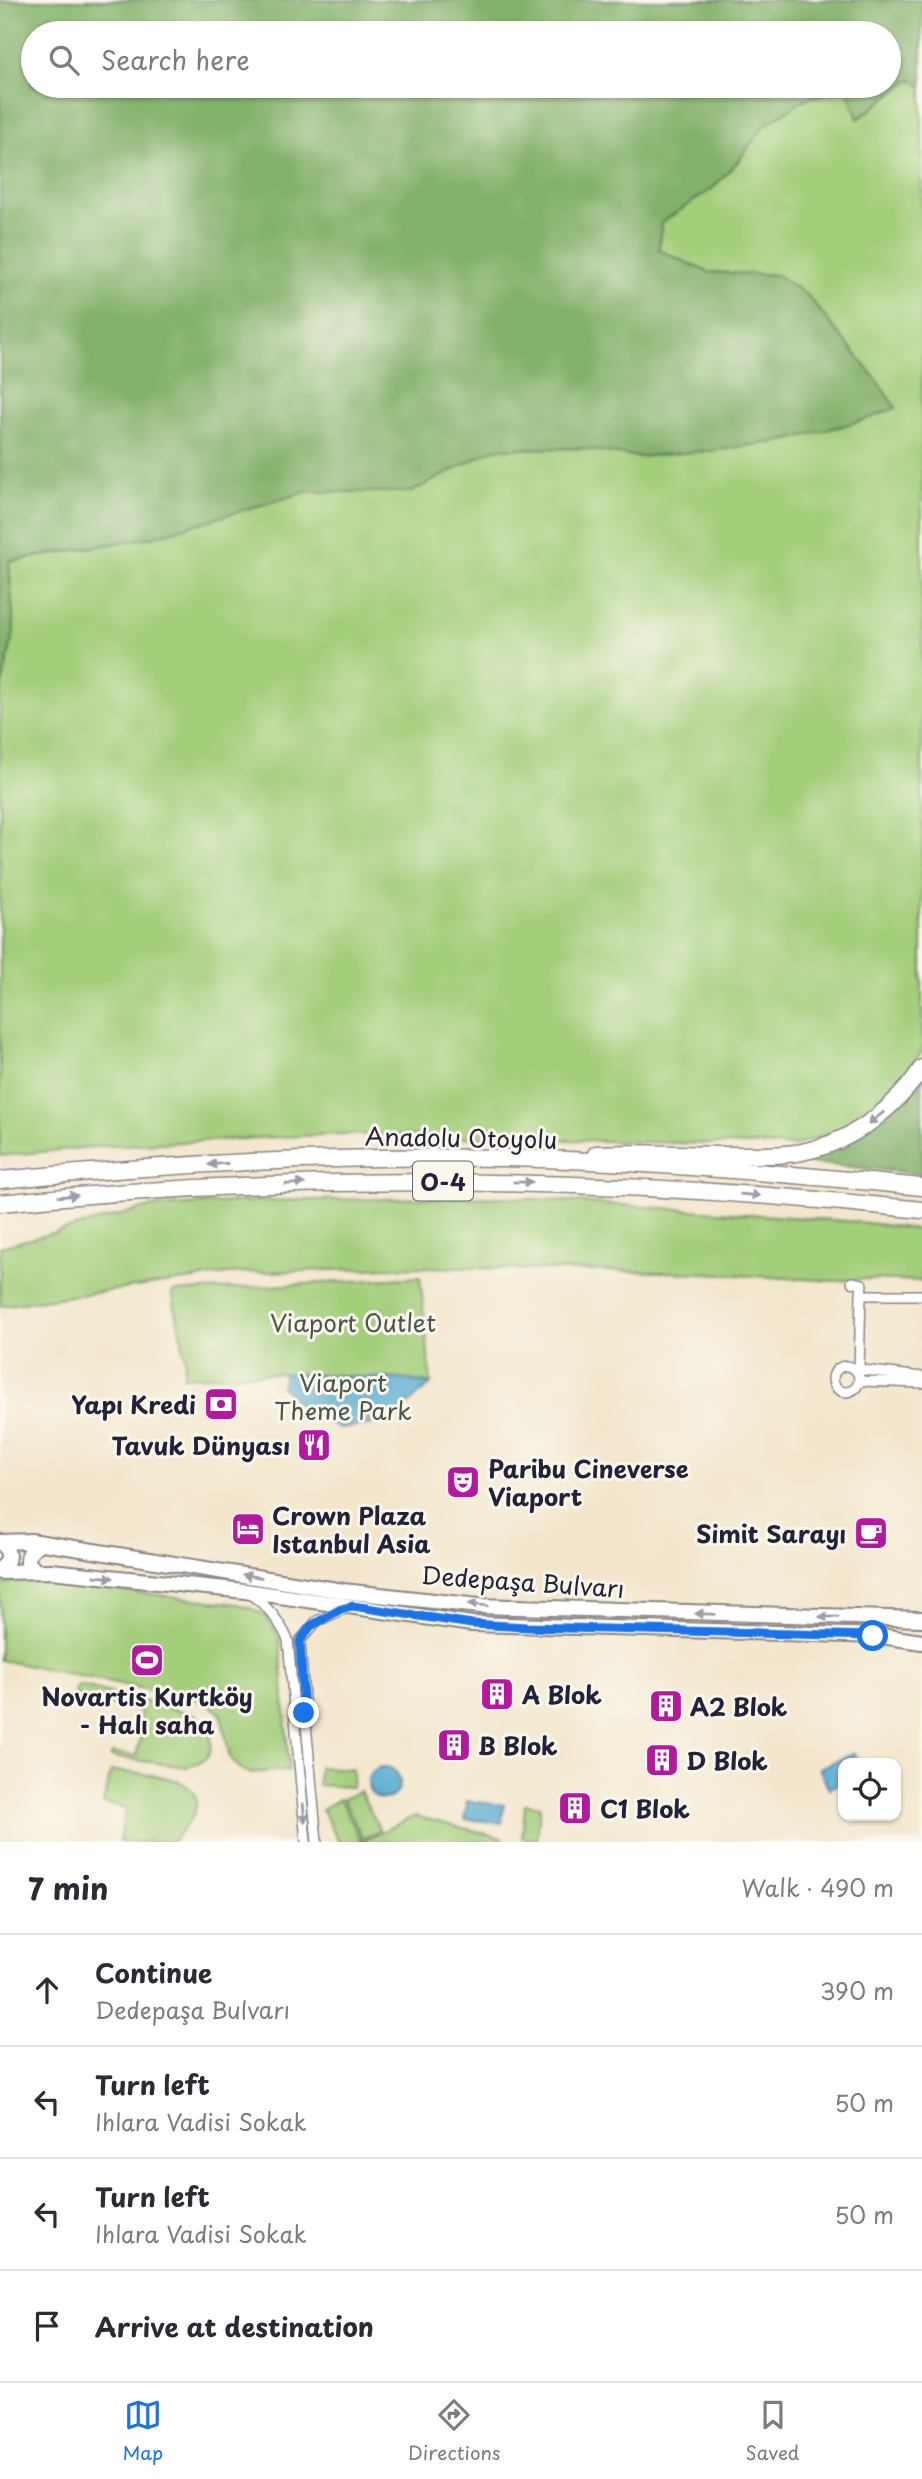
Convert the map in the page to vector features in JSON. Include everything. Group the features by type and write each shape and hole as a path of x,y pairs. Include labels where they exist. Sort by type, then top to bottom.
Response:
{"highway":[{"path":"507,1158 626,1152 715,1156 806,1151 857,1131 881,1114 900,1097 922,1068"},
{"name":"Anadolu Otoyolu","path":"0,1181 84,1172 255,1162 426,1157 714,1168 922,1187"},
{"name":"Anadolu Otoyolu","path":"0,1203 216,1186 457,1181 593,1184 922,1210"},
{"path":"887,1206 922,1217"}],"main road":[{"name":"Dedepaşa Bulvarı","path":"1,1542 42,1543 343,1591 479,1606 922,1619"},
{"path":"0,1571 8,1562 9,1556 1,1542"},
{"path":"37,1572 28,1559 32,1549 42,1543"},
{"name":"Dedepaşa Bulvarı","path":"0,1571 246,1591 486,1625 873,1636 922,1642"}],"street":[{"path":"852,1282 862,1284 857,1369 860,1381 856,1389 847,1393 838,1390 833,1383 834,1374 840,1368 848,1366 857,1369 922,1377"},
{"path":"861,1295 922,1295"},
{"path":"860,1381 922,1383"},
{"path":"246,1591 270,1609 288,1640 306,1842"},
{"path":"317,1842 300,1641 311,1626 324,1617 353,1606"}],"green space":[{"path":"0,0 922,0 922,87 911,79 901,87 901,21 21,21 21,98 807,98 764,126 739,160 713,188 661,223 659,250 708,272 777,275 807,295 872,374 896,408 864,420 788,440 717,450 638,457 580,448 494,449 411,492 305,492 152,537 9,561 14,631 0,695"},
{"path":"911,79 922,87 922,1052 887,1098 847,1127 794,1146 341,1134 103,1146 0,1156 0,695 14,631 9,562 152,537 305,492 411,492 494,449 580,448 638,457 717,450 788,440 864,420 895,408 872,374 807,295 777,275 708,272 659,250 661,223 713,188 739,160 764,126 807,98 851,98 859,119 886,98 901,98 901,87"},
{"path":"850,98 886,98 858,119"},
{"path":"922,1076 922,1174 769,1159 815,1153"},
{"path":"505,1197 860,1222 922,1230 922,1281 833,1281 706,1273 423,1267 236,1273 0,1306 0,1247 150,1207 252,1201"},
{"name":"Viaport Outlet","path":"420,1277 431,1384 380,1423 340,1428 306,1413 282,1386 284,1373 184,1377 185,1356 172,1292"},
{"path":"28,1580 238,1604 264,1616 280,1640 289,1770 249,1773 242,1770 230,1758 221,1714 205,1701 0,1660 0,1584"},
{"path":"79,1685 196,1715 210,1729 209,1754 187,1767 111,1757 112,1753 136,1756 143,1728 138,1726 141,1712 77,1696 74,1691"},
{"path":"319,1767 353,1769 352,1787 318,1785"},
{"path":"111,1771 166,1777 190,1788 196,1798 195,1810 172,1842 119,1842 126,1808 103,1803"},
{"path":"360,1791 380,1830 363,1839 343,1799"},
{"path":"340,1799 361,1840 357,1842 339,1842 322,1809"},
{"path":"525,1804 540,1806 537,1840 522,1838"},
{"path":"415,1816 503,1838 502,1842 359,1842"}],"water":[{"name":"Viaport Theme Park","path":"284,1373 403,1379 431,1384 400,1412 380,1423 340,1428 306,1413 282,1386"},
{"path":"854,1753 856,1758 842,1758"},
{"path":"838,1760 838,1784 829,1789 819,1768"},
{"path":"384,1767 395,1772 400,1783 395,1794 384,1799 373,1794 368,1783 373,1772"},
{"path":"467,1801 504,1805 502,1823 465,1819"}],"place":[{"name":"Yapı Kredi","path":"221,1404"},
{"name":"Tavuk Dünyası","path":"314,1445"},
{"name":"Paribu Cineverse Viaport","path":"463,1482"},
{"name":"Crown Plaza Istanbul Asia","path":"248,1529"},
{"name":"Simit Sarayı","path":"871,1533"},
{"name":"Novartis Kurtköy - Halı saha","path":"147,1660"},
{"name":"A Blok","path":"497,1694"},
{"name":"A2 Blok","path":"666,1706"},
{"name":"B Blok","path":"454,1745"},
{"name":"D Blok","path":"662,1760"},
{"name":"C1 Blok","path":"575,1808"}],"route":[{"path":"304,1713 300,1641 311,1626 324,1617 353,1606 472,1624 873,1636"}]}
